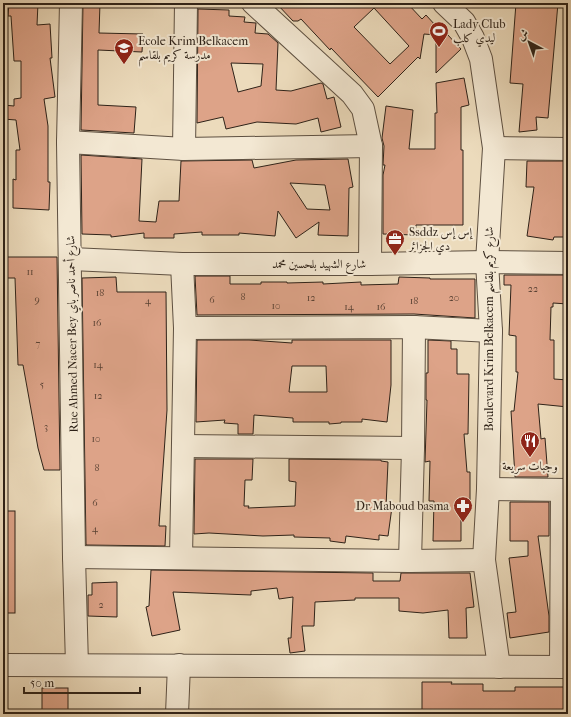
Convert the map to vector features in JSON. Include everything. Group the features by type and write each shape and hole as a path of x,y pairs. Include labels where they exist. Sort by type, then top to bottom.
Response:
{"street":[{"name":"Rue Ahmed Nacer Bey شارع أحمد ناصر باي","path":"71,3 68,142 77,665"},
{"path":"184,149 186,3"},
{"path":"253,3 357,100 363,109 371,146 370,264"},
{"name":"Boulevard Krim Belkacem شارع كريم بلقاسم","path":"444,3 464,22 473,38 481,59 494,148 487,262 491,331 488,489 484,560 499,666"},
{"path":"68,142 184,149 371,146"},
{"path":"494,148 568,149"},
{"name":"شارع الشهيد بلحسين محمد","path":"71,259 182,264 370,264 487,262 568,263"},
{"path":"181,558 185,328 182,264"},
{"path":"185,328 414,327 491,331"},
{"path":"410,561 414,327"},
{"path":"183,446 413,448"},
{"path":"3,665 564,667 565,490 488,489"},
{"path":"74,557 410,561 484,560"},
{"path":"177,714 179,665"}],"building":[{"path":"9,3 38,3 37,25 50,24 52,58 50,58 55,97 44,99 48,126 48,182 50,182 49,210 13,208 13,179 16,180 16,150 20,150 16,120 3,119 3,105 14,106 14,99 21,98 21,61 14,61 11,16 8,16"},
{"path":"83,3 100,3 99,33 143,34 142,52 98,50 98,105 136,107 134,133 81,130"},
{"path":"276,3 407,3 422,19 426,15 445,36 447,34 461,49 436,73 436,35 424,34 420,59 418,57 378,97 301,19 298,21 293,21","holes":["374,8 409,46 390,64 354,27"]},
{"path":"516,3 558,3 548,118 536,117 537,130 519,132 523,84 510,83"},
{"path":"198,9 229,10 229,16 245,17 244,22 256,23 255,33 268,34 278,43 276,90 291,91 321,83 323,84 327,99 334,97 341,127 321,132 318,118 296,124 257,122 226,129 223,117 197,123","holes":["231,63 263,64 261,86 238,92"]},
{"path":"464,78 469,105 461,107 461,150 463,150 463,225 416,225 415,235 383,234 383,175 385,165 383,165 384,146 382,138 386,106 413,110 409,149 435,149 435,113 437,113 436,83"},
{"path":"81,155 142,159 139,221 156,222 159,201 179,201 181,161 252,160 254,168 296,160 348,159 353,187 349,188 348,236 318,235 319,222 296,238 278,211 275,236 239,233 239,235 202,235 202,232 174,234 174,238 144,238 144,233 111,237 111,235 82,234","holes":["290,183 325,185 330,210 307,209"]},
{"path":"527,161 568,161 568,237 554,237 553,240 527,236 534,187 526,187"},
{"path":"3,257 57,257 60,470 44,470 38,448 23,365 18,365 15,278 3,278"},
{"path":"504,275 568,275 568,304 553,303 553,307 551,307 550,340 554,340 554,379 568,380 568,407 538,404 541,439 545,438 548,477 515,477 511,411 514,411 518,372 516,372 516,336 509,335 511,285 504,285"},
{"path":"195,276 230,276 230,284 261,284 261,282 323,282 323,284 361,282 361,285 398,284 399,277 475,279 475,318 414,314 197,315"},
{"path":"116,277 117,292 166,292 167,410 159,526 166,526 165,546 86,545 82,278"},
{"path":"197,340 249,340 292,343 292,340 391,340 391,385 387,422 362,419 362,422 341,422 329,424 329,422 293,422 293,418 254,415 253,434 238,434 238,424 224,423 225,420 196,422","holes":["292,366 326,366 327,392 289,392"]},
{"path":"428,340 451,341 451,349 457,349 457,374 469,374 468,434 464,434 467,472 470,472 470,501 461,501 461,541 433,541 434,501 429,501 430,461 425,462"},
{"path":"195,459 253,459 252,480 245,480 244,506 249,506 248,508 295,506 296,482 289,481 289,459 381,460 388,462 386,507 392,507 388,536 379,535 379,540 346,536 345,543 330,541 330,538 294,537 294,535 263,536 209,533 194,534"},
{"path":"510,502 549,502 549,536 538,536 549,616 549,632 510,638 507,613 516,612 509,558 528,556 528,541 510,541"},
{"path":"3,511 15,511 15,613 3,613"},
{"path":"151,570 373,573 373,581 400,581 401,573 470,573 474,607 466,608 467,638 449,638 448,610 423,613 399,611 399,598 355,598 355,600 315,602 314,626 302,626 305,651 290,653 288,638 291,638 293,597 279,599 277,588 251,591 251,595 173,592 180,630 152,636 146,607 149,606"},
{"path":"117,582 117,617 88,616 88,595 92,595 92,583"},
{"path":"422,682 483,684 483,691 515,691 515,687 568,687 568,714 462,714 462,712 422,712"},
{"path":"42,688 68,688 68,714 42,714"}],"place":[{"name":"Lady Club ليدي كلب","path":"439,48"},
{"name":"Ecole Krim Belkacem مدرسة كريم بلقاسم","path":"124,65"},
{"name":"Ssddz إس إس دي الجزائر","path":"395,256"},
{"name":"وجبات سريعة","path":"530,458"},
{"name":"Dr Maboud basma","path":"463,523"}]}
